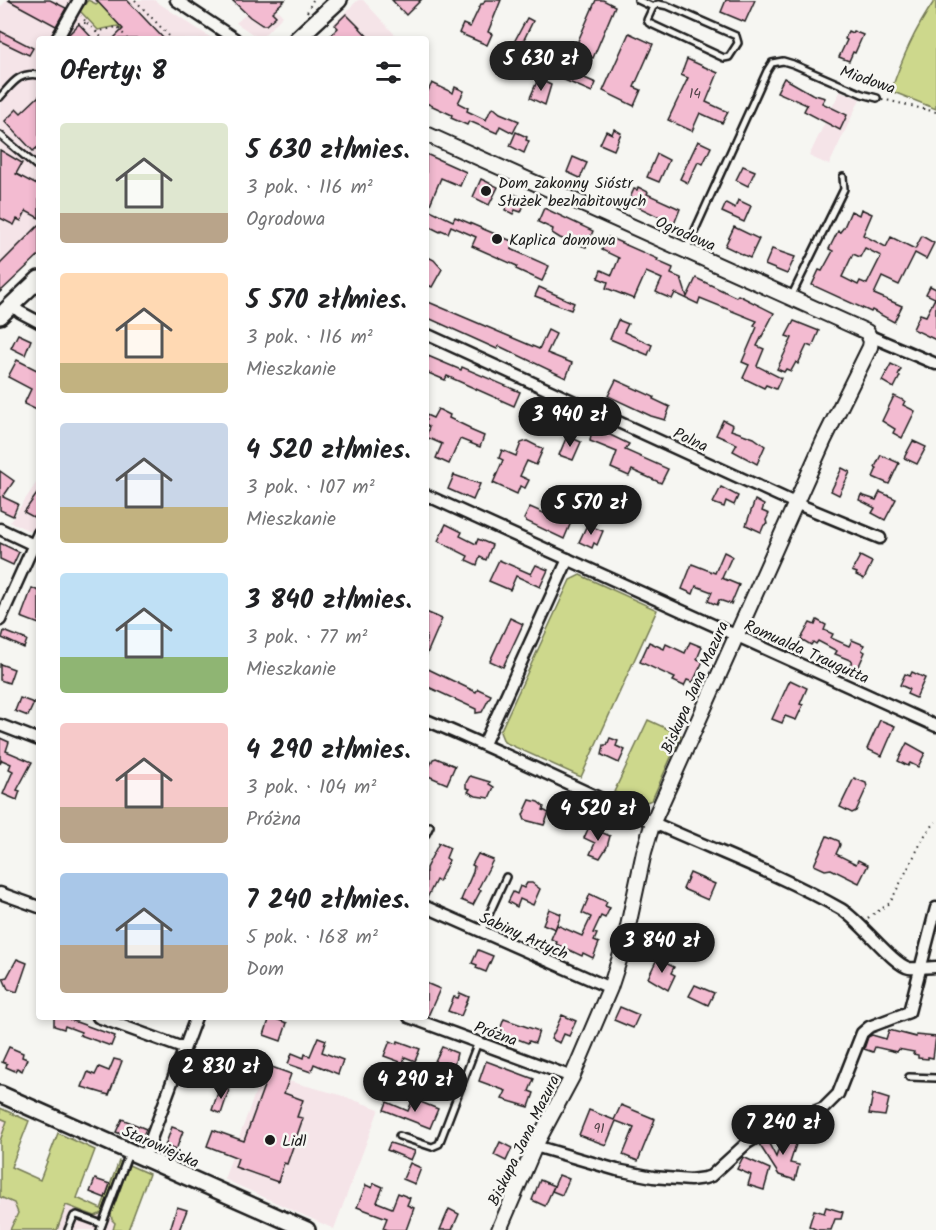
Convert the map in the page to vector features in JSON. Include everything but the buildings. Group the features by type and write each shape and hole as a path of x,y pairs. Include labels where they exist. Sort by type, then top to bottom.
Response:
{"main road":[{"path":"300,36 339,0"},
{"path":"0,316 36,282"},
{"name":"Starowiejska","path":"0,1094 307,1230"}],"street":[{"path":"59,36 79,0"},
{"path":"176,0 230,36"},
{"name":"Ogrodowa","path":"429,135 936,364"},
{"path":"12,305 36,320"},
{"name":"Biskupa Jana Mazura","path":"499,1230 535,1146 572,1077 610,988 624,945 644,852 653,822 795,503 870,346 868,334"},
{"name":"Polna","path":"429,335 795,503 880,538"},
{"name":"Romualda Traugutta","path":"429,496 936,726"},
{"path":"0,529 36,546 0,620"},
{"path":"484,744 568,559"},
{"path":"429,721 750,864 842,909 861,924 898,963 910,968 936,967"},
{"path":"0,725 36,739"},
{"path":"0,893 36,906"},
{"name":"Sabiny Artych","path":"429,908 610,988"},
{"path":"535,1146 617,1170 653,1177 690,1180 711,1176 747,1143 765,1132 824,1108 838,1094 862,1033 869,1027 909,1012 936,908"},
{"path":"106,1020 183,1048"},
{"path":"136,1155 195,1020"},
{"name":"Próżna","path":"417,1020 572,1077"}],"lane":[{"path":"638,0 653,7"},
{"path":"658,4 668,6 736,36 738,43 729,57 724,58 649,23 647,20 653,7 658,4"},
{"name":"Miodowa","path":"685,251 772,63 793,64 862,94 877,98"},
{"path":"0,97 19,77 36,75"},
{"path":"0,135 36,165"},
{"path":"790,299 844,189 843,177"},
{"path":"481,932 506,877"},
{"path":"399,1136 432,1147 439,1144 478,1042"},
{"path":"909,1077 936,1078"},
{"path":"68,1230 74,1216 77,1215 101,1227 136,1155"}],"path":[{"path":"135,0 169,36"},
{"path":"307,15 313,0"},
{"path":"87,23 100,36"},
{"path":"96,32 117,27 126,36"},
{"name":"Miodowa","path":"877,98 936,112"},
{"path":"861,924 890,903 926,833 936,822"}],"shaded area":[{"path":"7,0 154,0 208,36 36,36 36,258 0,292 0,7"},
{"path":"262,0 268,0 283,16 263,36 256,36 236,23"},
{"path":"358,0 363,0 396,36 346,36 334,23"},
{"path":"840,91 860,99 829,165 809,156"},
{"path":"36,483 36,526 32,532 10,522"},
{"path":"262,1074 337,1094 379,1109 334,1229 224,1179"},
{"path":"0,1108 29,1121 11,1167 100,1209 119,1161 149,1174 128,1230 0,1230"}],"green space":[{"path":"88,0 96,4 99,2 130,35 127,36 118,26 98,30 80,11"},
{"path":"935,0 936,109 891,91 910,44"},
{"path":"580,575 657,610 581,777 504,742 500,732 570,580"},
{"path":"648,720 681,735 652,800 641,804 614,792"},
{"path":"0,1108 29,1121 11,1167 40,1180 58,1133 95,1150 77,1198 101,1209 119,1161 121,1162 102,1213 95,1216 66,1205 57,1230 10,1230 18,1213 14,1203 0,1197 0,1141 7,1121 0,1118"},
{"path":"129,1165 149,1174 128,1230 113,1230 115,1223 111,1214"}],"place":[{"name":"Dom zakonny Sióstr Służek bezhabitowych","path":"486,191"},
{"name":"Kaplica domowa","path":"497,239"},
{"name":"Lidl","path":"270,1140"}]}
